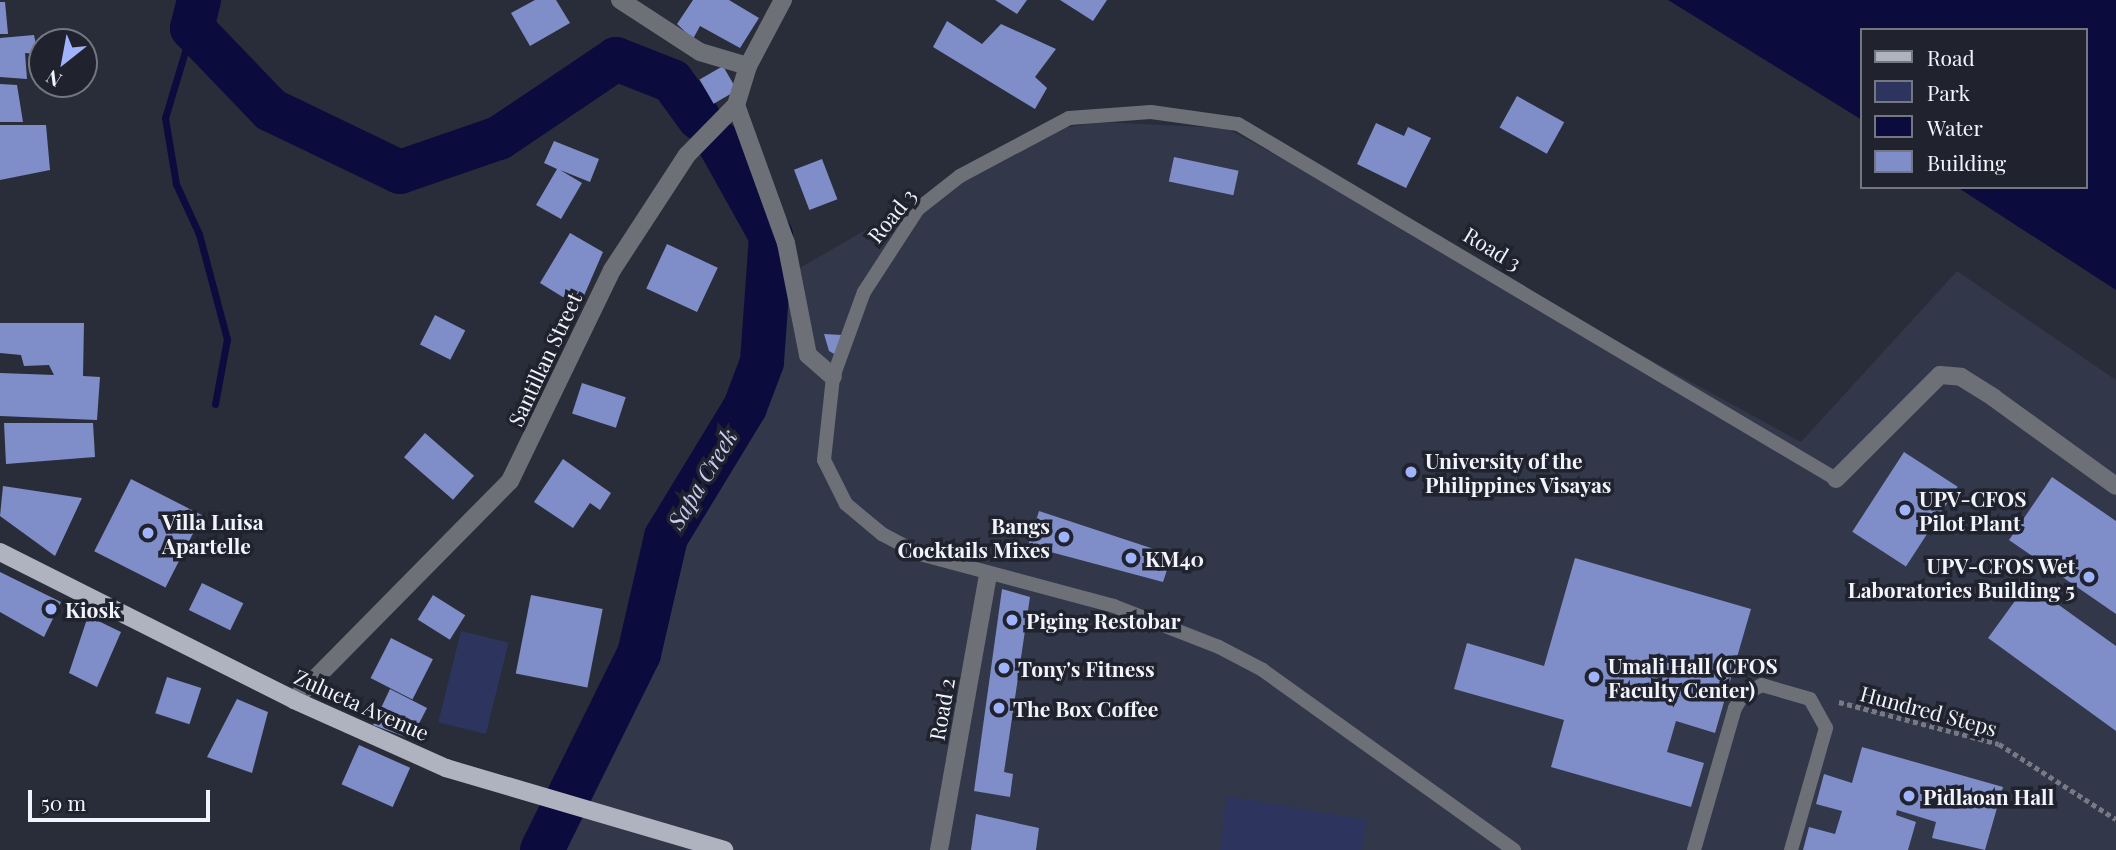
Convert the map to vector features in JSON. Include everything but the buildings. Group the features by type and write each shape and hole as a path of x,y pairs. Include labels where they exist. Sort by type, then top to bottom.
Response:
{"main road":[{"name":"Zulueta Avenue","path":"0,552 294,700 446,768 606,819 724,850"}],"street":[{"path":"620,0 700,52 747,66"},
{"name":"Santillan Street","path":"294,700 510,481 612,270 687,155 736,105 747,66 783,0"},
{"path":"736,105 786,243 808,355 833,377"},
{"path":"1836,479 1940,375 1961,377 2116,486"},
{"name":"Road 2","path":"939,850 988,576"}],"lane":[{"name":"Road 3","path":"1514,850 1263,670 1219,647 1114,606 988,576 910,549 846,504 824,460 833,377 875,270 929,199 1069,118 1174,113 1254,131 1836,479"},
{"path":"1694,850 1735,708 1743,695 1762,685 1810,699 1826,728 1791,850"}],"path":[{"name":"Hundred Steps","path":"1839,702 1999,744 2116,819"}],"shaded area":[{"name":"University of the Philippines Visayas","path":"1099,122 1226,128 1801,442 1957,271 2116,380 2116,850 542,850 639,654 666,537 745,407 762,362 772,284 971,169 1052,130"}],"green space":[{"path":"461,631 509,643 486,734 438,722"},
{"path":"1226,796 1367,820 1362,850 1220,850"}],"water":[{"path":"1668,0 2116,0 2116,290 1960,189 2088,189 2088,28 1860,28 1860,119"}],"waterway":[{"name":"Sapa Creek","path":"199,0 192,28 271,110 400,172 499,138 616,59 672,81 699,118"},
{"path":"192,28 165,118 176,184 199,234 227,339 215,404"},
{"name":"Sapa Creek","path":"542,850 639,654 666,537 745,407 762,362 771,236 719,143"}],"place":[{"name":"University of the Philippines Visayas","path":"1411,472"},
{"name":"UPV-CFOS Pilot Plant","path":"1905,510"},
{"name":"Villa Luisa Apartelle","path":"148,533"},
{"name":"Bangs Cocktails Mixes","path":"1064,537"},
{"name":"KM40","path":"1131,558"},
{"name":"UPV-CFOS Wet Laboratories Building 5","path":"2089,577"},
{"name":"Kiosk","path":"51,609"},
{"name":"Piging Restobar","path":"1012,620"},
{"name":"Tony's Fitness","path":"1004,668"},
{"name":"Umali Hall (CFOS Faculty Center)","path":"1594,677"},
{"name":"The Box Coffee","path":"999,708"},
{"name":"Pidlaoan Hall","path":"1909,796"}]}
